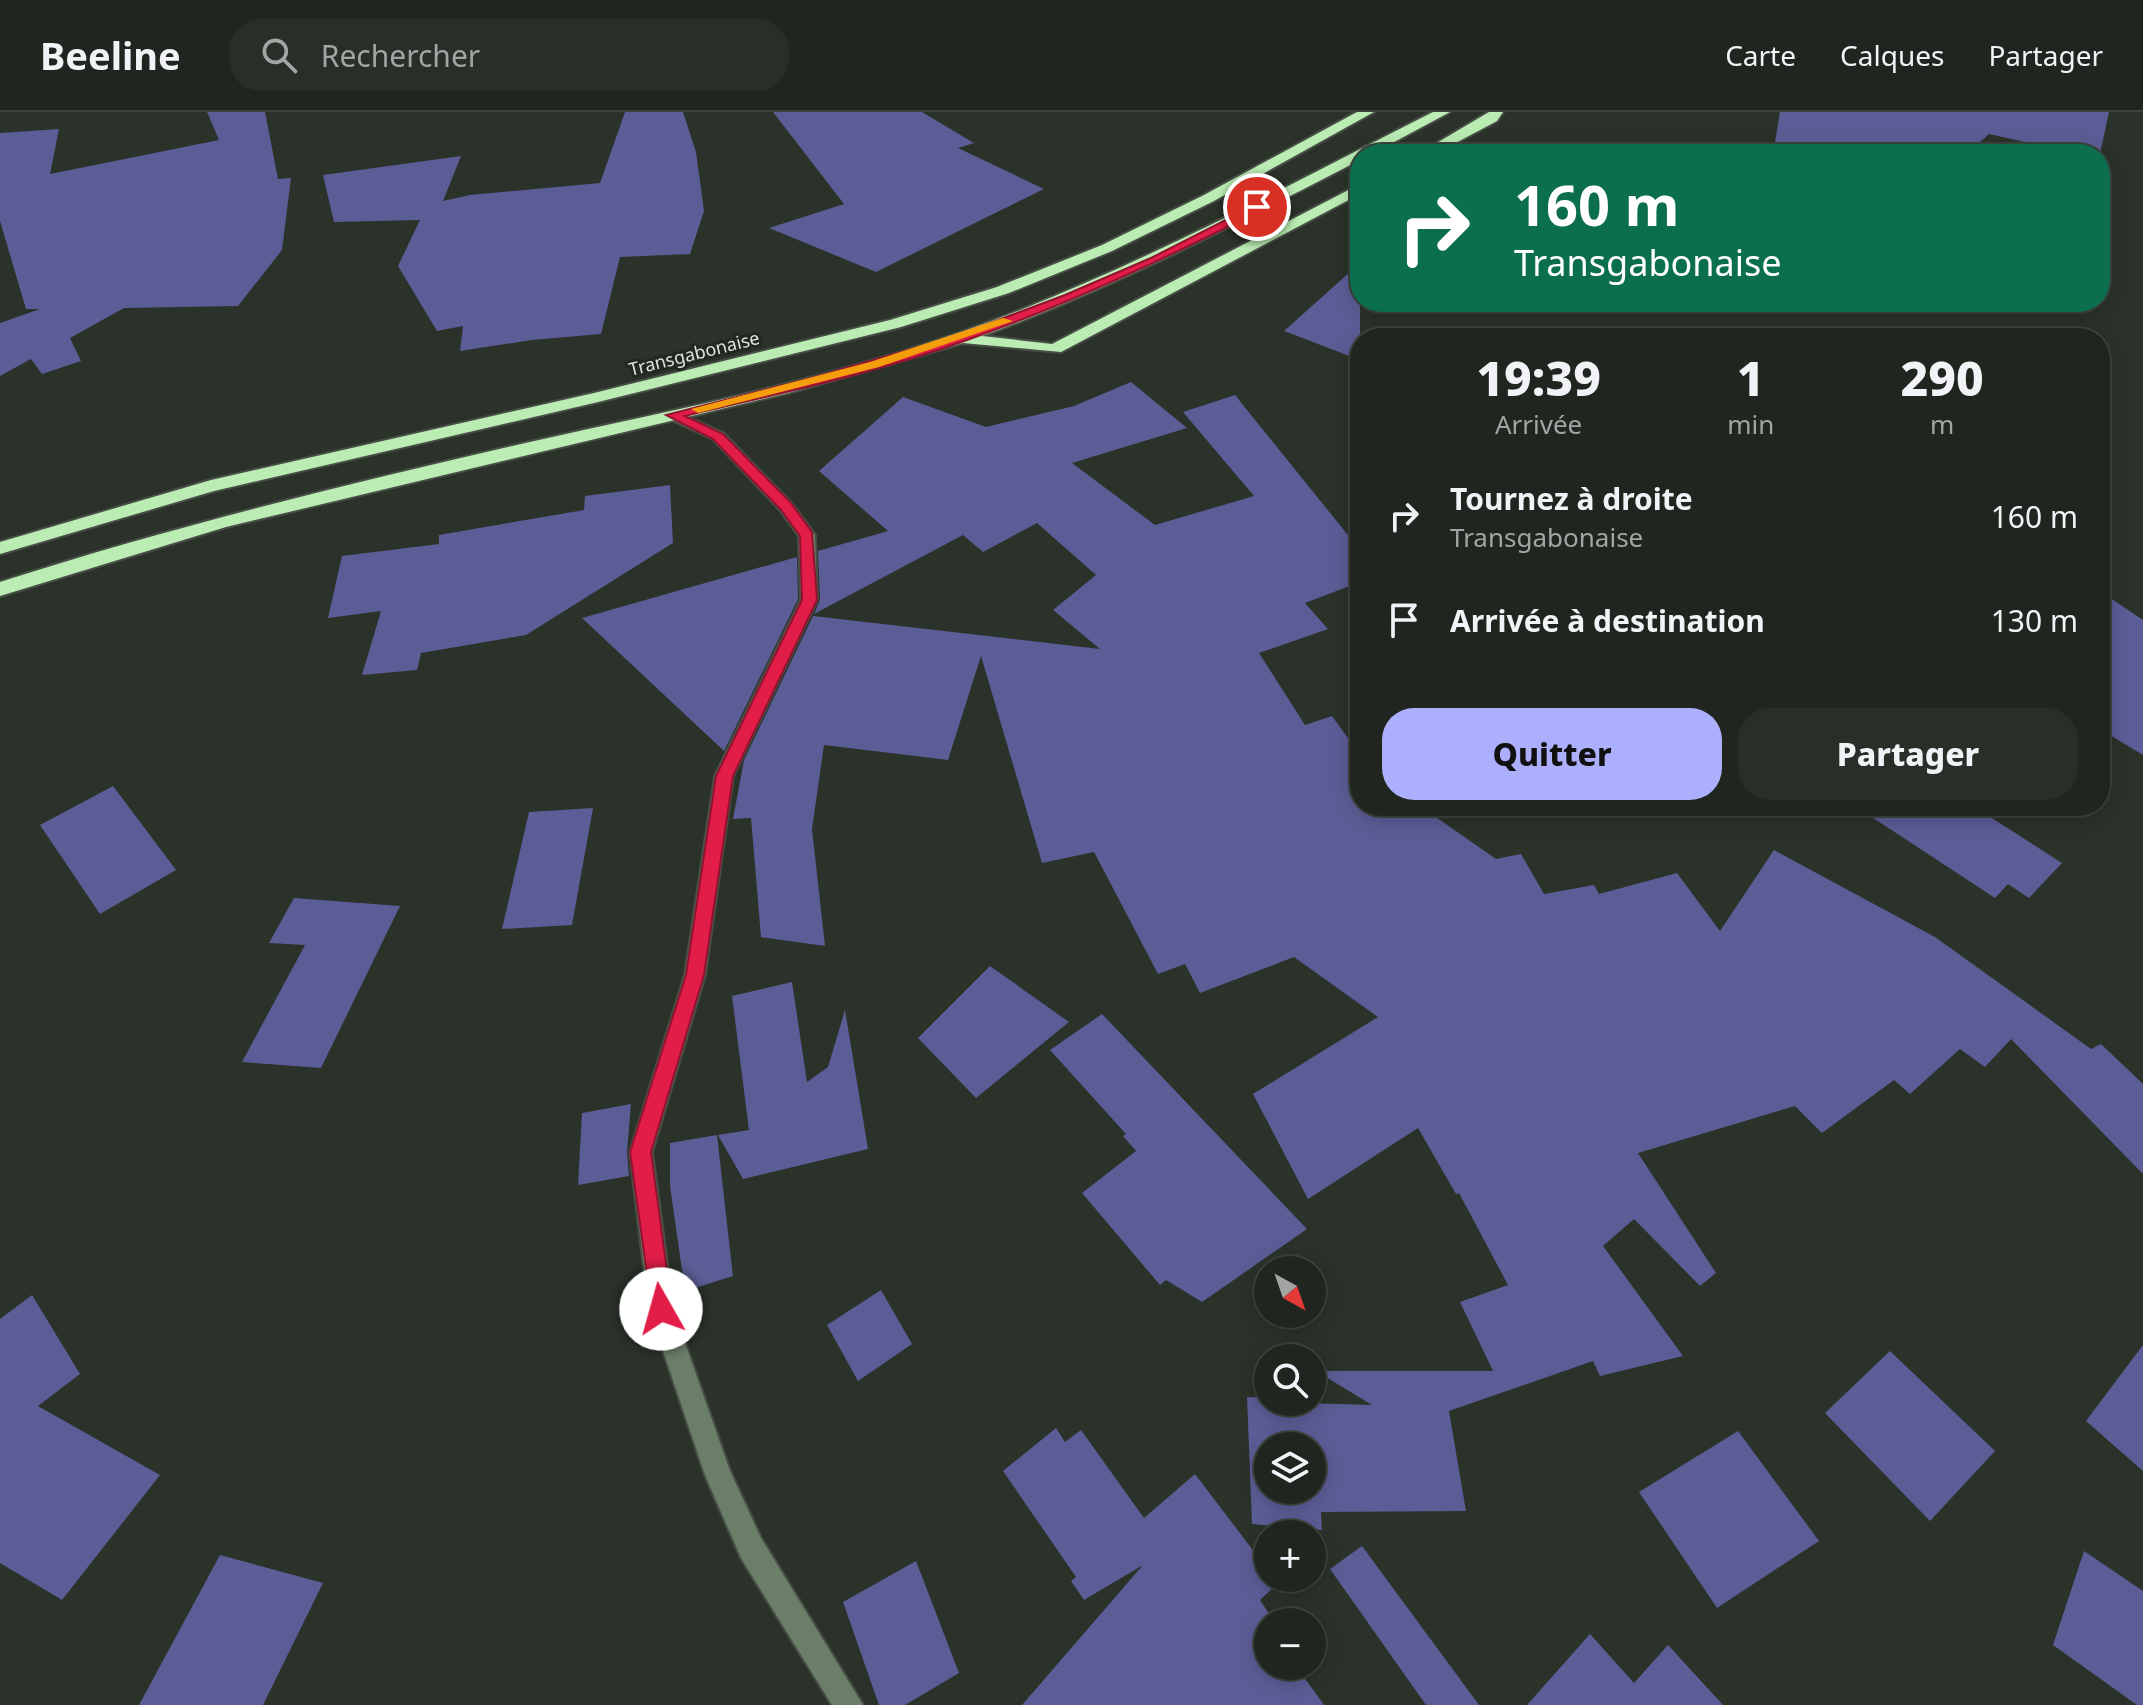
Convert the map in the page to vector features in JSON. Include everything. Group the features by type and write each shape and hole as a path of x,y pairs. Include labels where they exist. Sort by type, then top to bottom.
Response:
{"highway":[{"name":"Transgabonaise","path":"0,548 211,486 594,398 908,320 1003,290 1107,248 1221,192 1367,112"},
{"path":"1380,144 1443,112"},
{"path":"1444,144 1492,118 1496,112"},
{"path":"0,589 245,514 818,380 960,339 1069,298 1155,260 1350,159"},
{"path":"960,339 1055,349 1350,193"}],"street":[{"path":"673,415 718,436 807,535 809,600 724,776 695,975 641,1152 661,1309 718,1475 751,1548 849,1705"}],"building":[{"path":"207,112 265,112 278,179 291,178 282,250 238,306 124,308 70,338 81,361 42,374 31,359 0,376 0,323 40,309 26,309 0,221 0,133 59,129 50,174 219,140"},
{"path":"625,112 683,112 696,152 704,211 690,254 620,257 601,334 460,351 463,326 437,331 398,266 420,220 334,222 323,175 461,156 443,201 470,195 600,183"},
{"path":"773,112 922,112 974,143 958,148 1044,189 876,272 769,228 844,204"},
{"path":"1780,112 2109,112 2102,144 2034,144 1989,134 1978,144 1775,144"},
{"path":"1350,272 1350,312 1360,312 1360,328 1350,328 1350,356 1284,331"},
{"path":"1131,382 1187,428 1072,463 1155,525 1254,496 1183,412 1235,395 1350,538 1350,586 1305,603 1328,629 1259,653 1305,725 1332,716 1350,741 1350,816 1434,816 1496,859 1521,854 1544,894 1594,885 1599,894 1677,873 1720,931 1774,850 1935,937 2091,1049 2101,1044 2143,1084 2143,1174 2011,1039 1985,1067 1960,1049 1910,1094 1894,1080 1822,1133 1795,1106 1638,1153 1716,1273 1700,1286 1634,1219 1603,1246 1683,1356 1600,1376 1593,1361 1449,1411 1466,1511 1321,1512 1321,1520 1254,1520 1252,1524 1247,1397 1254,1397 1254,1416 1326,1416 1326,1404 1372,1405 1326,1377 1326,1371 1493,1371 1460,1302 1508,1285 1459,1193 1456,1194 1418,1128 1308,1199 1253,1094 1378,1017 1294,957 1200,993 1185,964 1158,974 1094,852 1042,863 981,656 948,760 824,745 812,829 825,946 761,937 751,818 733,819 744,760 813,616 1100,649 1053,610 1096,575 1037,523 983,552 963,535 814,614 820,600 818,551 888,531 819,471 903,397 986,427 1074,406"},
{"path":"670,485 673,543 526,635 421,653 417,670 362,675 381,611 328,618 342,556 439,544 439,535 584,510 585,496"},
{"path":"797,557 798,599 724,751 582,618"},
{"path":"2110,598 2143,620 2143,755 2110,735"},
{"path":"113,786 176,870 100,914 40,825"},
{"path":"593,808 572,925 502,929 529,812"},
{"path":"1870,816 1989,816 2062,863 2029,898 2008,884 1995,898"},
{"path":"294,898 400,906 321,1068 242,1062 305,945 269,943"},
{"path":"990,966 1069,1022 976,1098 918,1038"},
{"path":"792,982 807,1082 828,1067 845,1010 868,1149 743,1179 718,1135 749,1130 732,996"},
{"path":"1102,1014 1307,1229 1268,1256 1254,1256 1254,1266 1202,1302 1166,1280 1160,1285 1082,1193 1136,1151 1123,1136 1126,1134 1050,1050"},
{"path":"631,1104 627,1152 629,1176 578,1185 582,1113"},
{"path":"717,1135 733,1276 685,1291 670,1186 670,1143"},
{"path":"881,1290 912,1344 858,1381 827,1325"},
{"path":"32,1295 80,1374 38,1406 160,1475 62,1600 0,1563 0,1319"},
{"path":"2143,1345 2143,1471 2086,1421"},
{"path":"1890,1351 1995,1451 1930,1521 1825,1413"},
{"path":"1056,1428 1065,1442 1081,1430 1144,1518 1195,1474 1254,1552 1254,1592 1268,1592 1260,1600 1265,1608 1254,1608 1254,1680 1306,1680 1324,1705 1022,1705 1143,1565 1084,1600 1071,1581 1076,1577 1003,1471"},
{"path":"1738,1431 1819,1541 1717,1608 1639,1492"},
{"path":"1362,1546 1479,1705 1426,1705 1330,1569"},
{"path":"2084,1551 2143,1591 2143,1705 2137,1705 2053,1645"},
{"path":"220,1555 323,1583 263,1705 139,1705"},
{"path":"916,1561 959,1673 905,1705 879,1705 843,1602"},
{"path":"1590,1634 1634,1683 1668,1645 1723,1705 1527,1705"}],"slow traffic":[{"path":"698,409 818,380 960,339 1007,321"}],"route":[{"path":"661,1309 641,1152 695,975 724,776 809,600 807,535 786,507 718,436 673,415 818,380 960,339 1069,298 1155,260 1257,207"}]}
